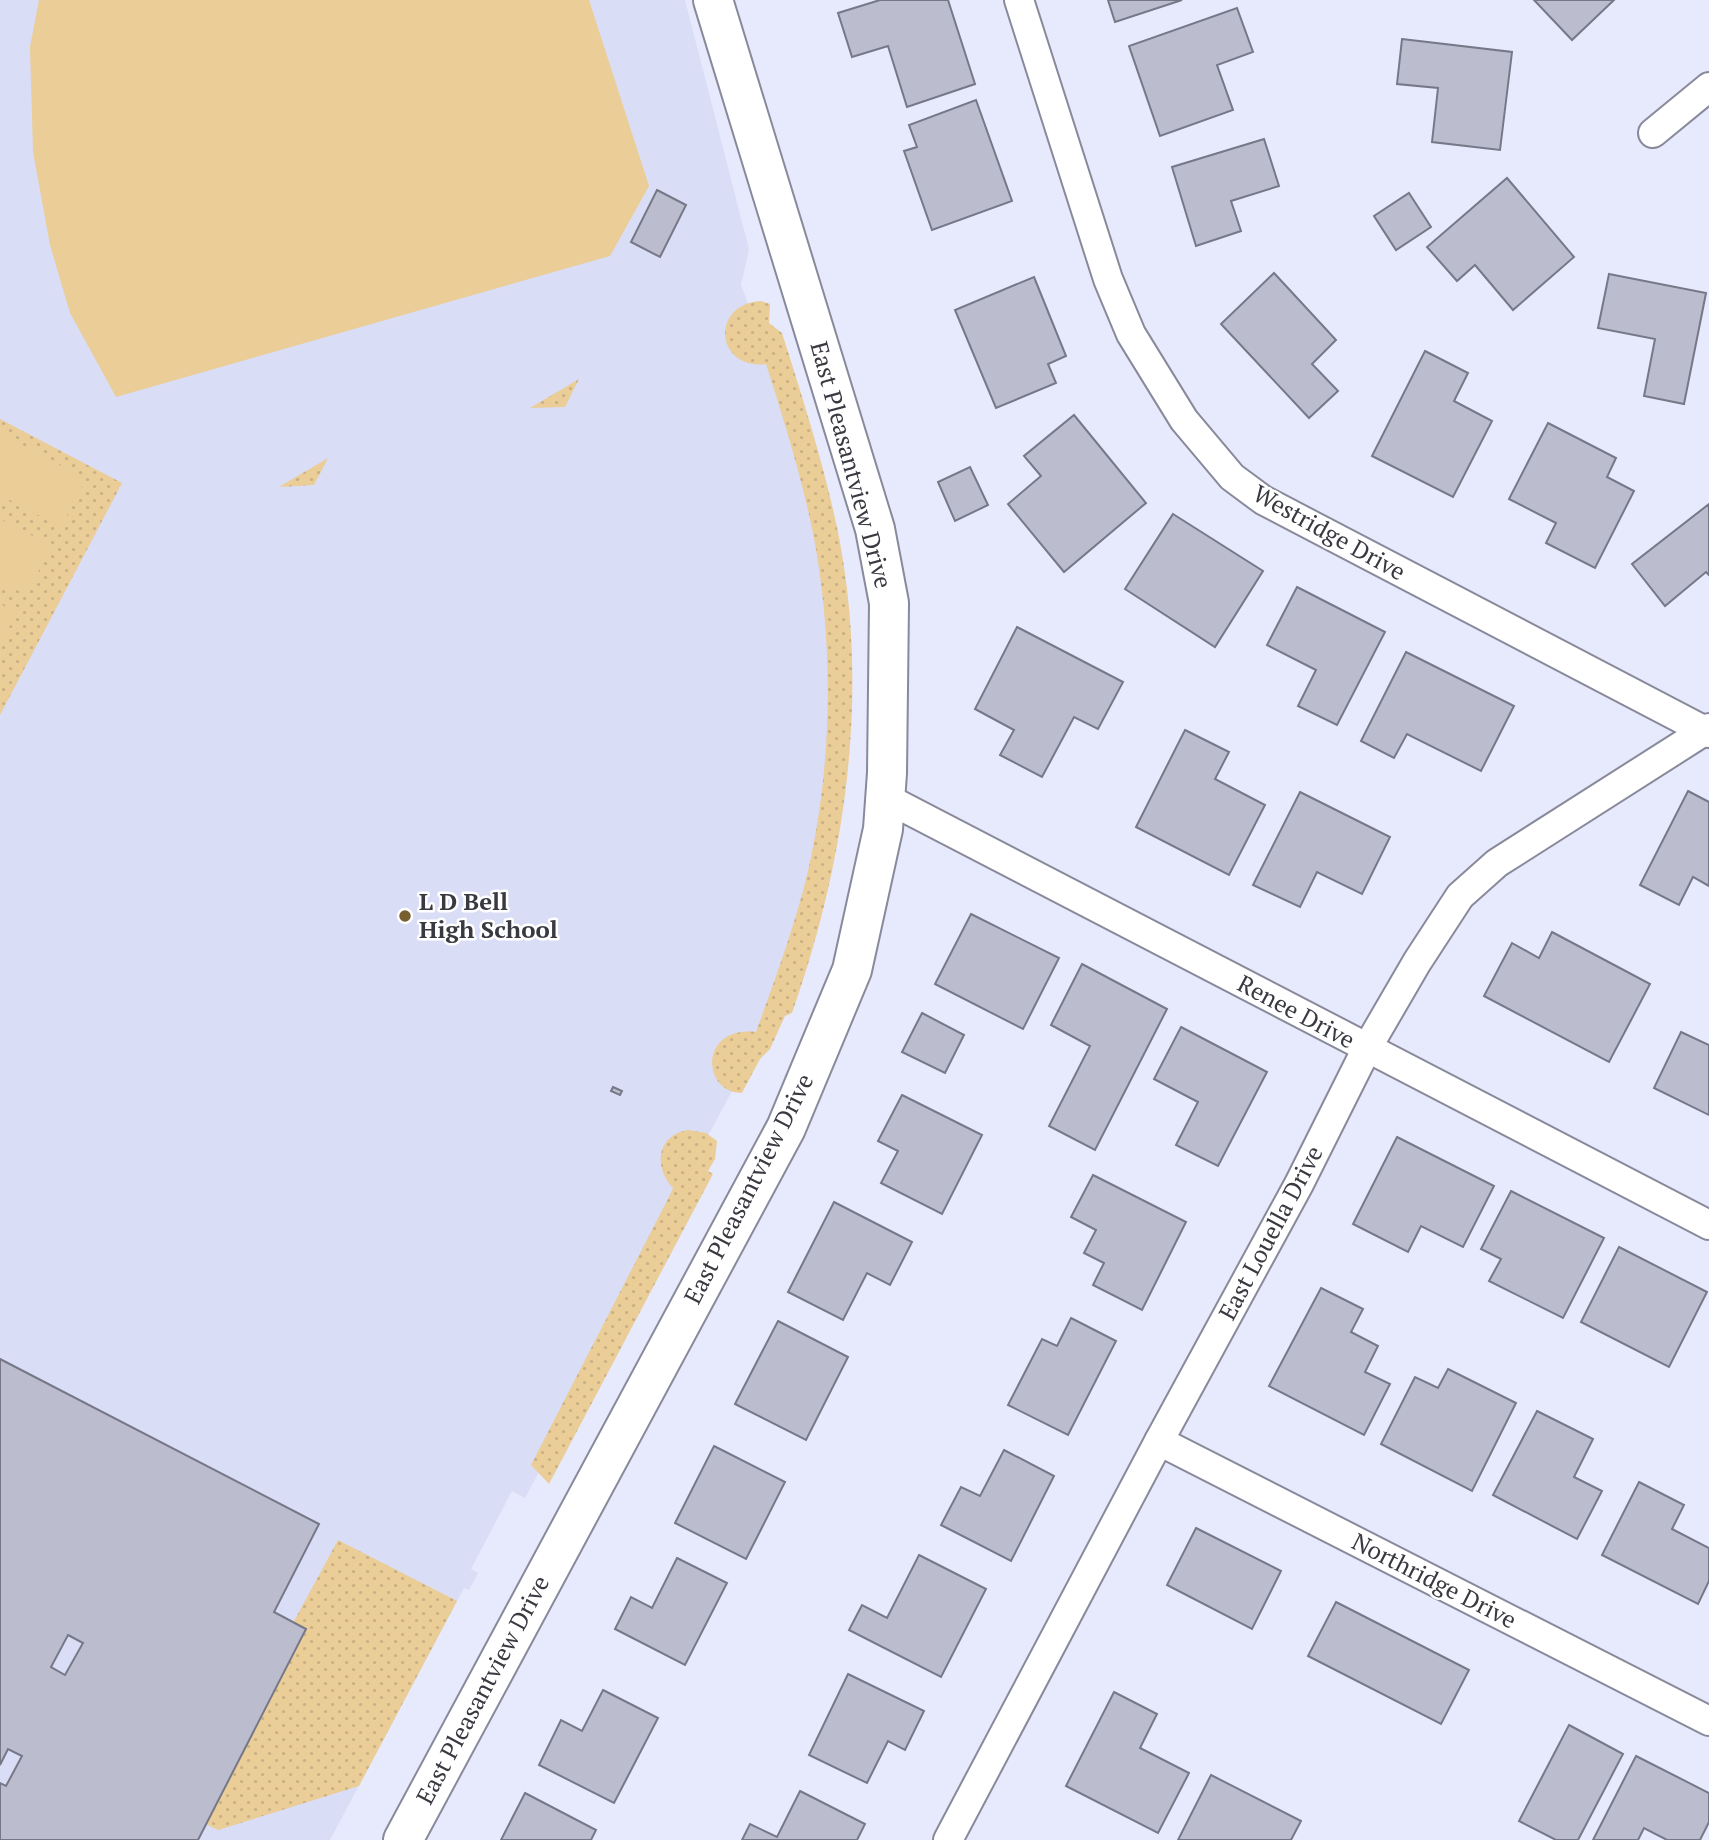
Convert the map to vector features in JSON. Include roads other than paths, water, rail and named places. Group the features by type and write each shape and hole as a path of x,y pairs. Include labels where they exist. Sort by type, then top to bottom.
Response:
{"street":[{"name":"East Pleasantview Drive","path":"403,1840 786,1128 852,971 883,829 888,736 889,603 875,529 713,0"},
{"name":"Westridge Drive","path":"1019,0 1108,279 1131,334 1184,420 1233,477 1263,500 1708,731"},
{"path":"1653,133 1709,87"},
{"name":"East Louella Drive","path":"948,1840 1159,1441 1299,1184 1367,1048 1417,962 1460,896 1497,863 1708,731"},
{"name":"Renee Drive","path":"884,797 1709,1225"},
{"name":"Northridge Drive","path":"1159,1441 1709,1721"}],"place":[{"name":"L D Bell High School","path":"405,916"}]}
